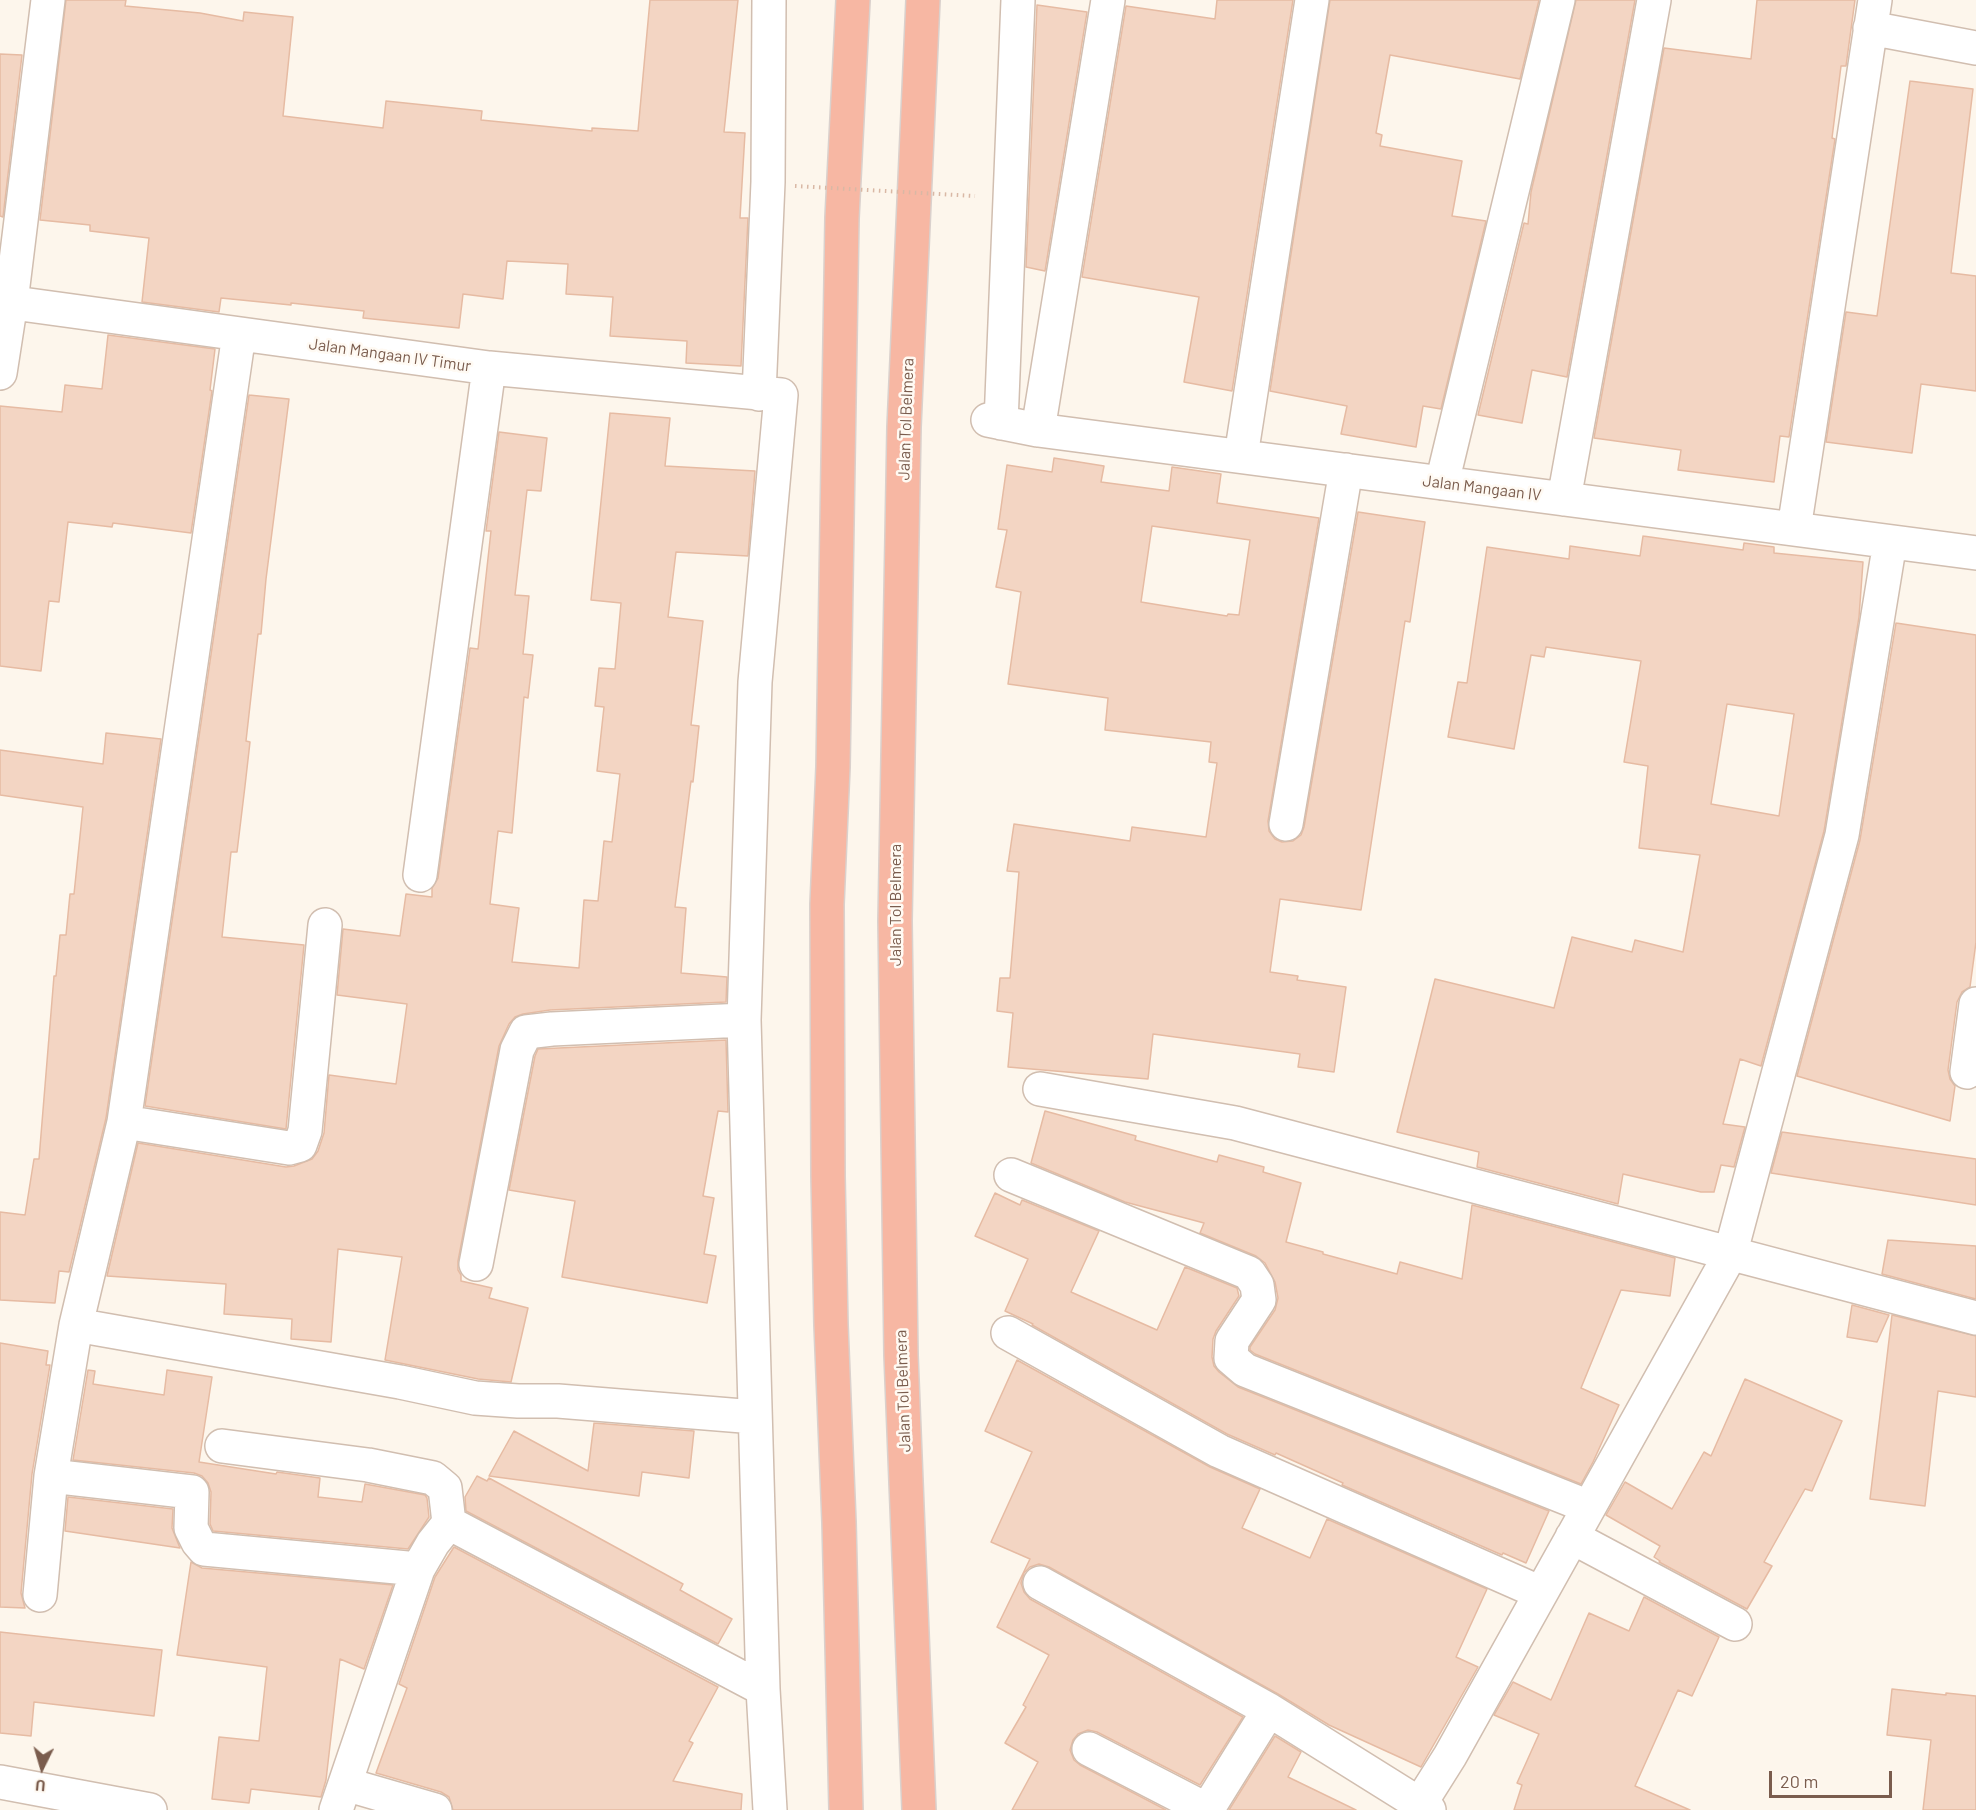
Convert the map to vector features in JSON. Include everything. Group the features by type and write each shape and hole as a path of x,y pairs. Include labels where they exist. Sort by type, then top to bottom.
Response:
{"highway":[{"path":"846,1810 828,1187 827,904 833,767 842,218 853,0"},
{"name":"Jalan Tol Belmera","path":"918,1810 902,1366 897,1144 896,921 904,427 923,0"}],"street":[{"path":"0,373 5,302 48,0"},
{"path":"770,0 768,182 770,394 755,682 744,1020 763,1689 770,1810"},
{"name":"Jalan Mangaan IV","path":"1018,0 994,422 1976,553"},
{"path":"1038,429 1108,0"},
{"path":"1241,456 1312,0"},
{"path":"1442,483 1558,0"},
{"path":"1564,499 1654,0"},
{"path":"1794,529 1873,14 1976,48"},
{"name":"Jalan Mangaan IV Timur","path":"5,302 489,368 770,394"},
{"path":"40,1595 51,1476 76,1325 124,1122 239,334"},
{"path":"420,875 489,368"},
{"path":"1286,824 1346,470"},
{"path":"1040,1583 1269,1710 1421,1808 1730,1255 1842,835 1890,542"},
{"path":"124,1122 289,1148 300,1145 305,1131 325,925"},
{"path":"1967,1072 1976,1004"},
{"path":"476,1264 516,1050 526,1032 744,1020"},
{"path":"1040,1089 1235,1124 1976,1318"},
{"path":"1011,1176 1250,1273 1257,1285 1259,1300 1233,1341 1231,1358 1245,1370 1589,1507"},
{"path":"76,1325 400,1382 475,1398 558,1401 755,1417"},
{"path":"1008,1333 1219,1450 1541,1593"},
{"path":"222,1446 368,1465 433,1478 445,1488 449,1523 433,1543 418,1569 340,1797 435,1810"},
{"path":"51,1476 192,1492 191,1528 204,1549 418,1569"},
{"path":"449,1523 763,1689"},
{"path":"1572,1537 1735,1624"},
{"path":"1089,1749 1207,1810 1269,1710"},
{"path":"0,1782 150,1810"}],"path":[{"path":"795,186 975,196"}],"building":[{"path":"66,0 126,0 125,6 200,13 243,21 244,12 293,17 283,116 383,128 386,101 482,111 481,120 592,131 592,128 638,131 650,0 738,0 724,132 745,133 740,218 748,218 741,366 686,363 687,341 610,336 613,297 566,294 568,264 507,261 503,299 463,294 459,328 363,318 364,311 291,303 291,305 221,298 219,312 142,302 149,238 90,231 90,225 40,220"},
{"path":"1217,0 1293,0 1232,391 1184,382 1199,297 1082,277 1126,6 1215,19"},
{"path":"1330,0 1539,0 1520,79 1390,55 1376,133 1382,135 1380,146 1462,161 1452,216 1486,221 1441,409 1423,406 1416,447 1341,434 1347,406 1270,391"},
{"path":"1576,0 1635,0 1567,377 1532,370 1522,423 1478,415 1524,223 1528,224 1531,192"},
{"path":"1757,0 1855,0 1846,66 1841,66 1832,138 1835,139 1789,437 1780,436 1774,482 1678,470 1681,450 1594,438 1664,48 1751,59"},
{"path":"1037,5 1087,12 1045,271 1026,267"},
{"path":"0,54 22,55 3,217 0,216"},
{"path":"1910,81 1973,89 1951,273 1976,276 1976,391 1921,384 1912,453 1826,442 1846,312 1877,316"},
{"path":"108,335 215,349 210,390 212,391 191,533 113,523 112,527 68,522 59,602 49,601 41,671 0,666 0,406 62,412 65,385 102,389"},
{"path":"249,395 289,399 261,634 258,634 246,741 250,742 237,852 231,852 222,937 304,945 286,1129 145,1106"},
{"path":"610,413 670,418 665,466 755,471 748,556 676,552 668,617 703,621 691,725 699,726 675,907 686,908 681,973 727,977 726,1002 550,1010 523,1014 515,1017 509,1024 499,1046 458,1270 461,1281 492,1288 489,1298 528,1308 511,1382 478,1379 385,1360 402,1257 338,1249 331,1342 291,1339 292,1319 224,1314 226,1284 107,1276 138,1143 286,1167 294,1166 312,1159 318,1151 324,1133 329,1075 396,1084 407,1004 337,995 343,929 400,936 406,894 432,897 432,888 438,878 470,648 478,649 491,531 486,531 499,432 547,438 541,491 527,490 515,595 529,596 523,654 533,655 528,698 524,697 512,833 498,831 490,904 519,908 512,962 579,968 584,900 598,901 604,841 612,842 620,774 597,771 604,707 595,706 599,668 615,669 621,603 591,600"},
{"path":"1054,458 1104,466 1101,482 1169,491 1172,467 1221,474 1217,503 1319,518 1268,821 1269,831 1275,839 1282,842 1293,841 1301,835 1304,827 1358,512 1425,522 1410,622 1405,621 1361,910 1280,899 1270,972 1298,976 1297,980 1346,987 1334,1072 1298,1067 1300,1054 1153,1034 1148,1079 1008,1067 1013,1013 997,1011 1000,978 1010,978 1019,872 1007,871 1014,824 1130,841 1132,827 1206,837 1217,763 1209,762 1211,742 1105,730 1108,698 1008,684 1021,592 996,587 1007,530 998,529 1007,465 1052,472","holes":["1152,526 1250,540 1239,615 1228,614 1227,616 1141,602"]},
{"path":"1643,536 1743,550 1744,543 1774,547 1774,553 1863,562 1859,617 1824,831 1761,1066 1740,1059 1723,1124 1745,1127 1734,1167 1721,1165 1714,1192 1701,1192 1623,1174 1618,1204 1477,1167 1479,1152 1397,1132 1435,979 1554,1008 1572,937 1632,952 1635,940 1683,952 1700,855 1639,848 1648,766 1624,762 1641,661 1546,647 1544,657 1531,655 1514,749 1448,737 1458,682 1467,683 1487,547 1569,559 1570,546 1640,556","holes":["1727,704 1794,714 1779,816 1711,804"]},
{"path":"1896,623 1976,635 1976,942 1970,987 1962,992 1957,1002 1948,1070 1955,1086 1950,1121 1797,1076 1860,840"},
{"path":"106,733 161,739 106,1118 69,1272 59,1271 55,1303 0,1300 0,1212 25,1215 34,1159 39,1159 54,976 56,976 60,935 66,935 70,894 74,894 83,807 0,795 0,750 103,764"},
{"path":"726,1040 728,1112 718,1111 703,1196 714,1198 704,1254 716,1256 707,1303 562,1277 575,1201 509,1190 538,1049"},
{"path":"1045,1111 1136,1136 1135,1140 1217,1162 1219,1155 1264,1167 1263,1172 1301,1183 1286,1242 1397,1274 1400,1262 1462,1279 1472,1205 1675,1258 1670,1296 1621,1290 1581,1388 1619,1405 1581,1484 1255,1354 1250,1347 1275,1310 1278,1298 1275,1282 1265,1263 1256,1256 1200,1233 1204,1223 1125,1202 1031,1163"},
{"path":"1782,1132 1976,1159 1976,1205 1771,1173"},
{"path":"995,1193 1020,1205 1022,1200 1099,1231 1071,1292 1157,1330 1185,1267 1237,1288 1239,1296 1213,1339 1212,1357 1214,1366 1219,1372 1238,1387 1549,1511 1526,1563 1503,1553 1502,1555 1342,1485 1343,1483 1276,1453 1275,1455 1227,1434 1033,1324 1005,1311 1028,1259 975,1236"},
{"path":"1888,1240 1976,1246 1976,1299 1882,1274"},
{"path":"1852,1305 1889,1315 1877,1342 1847,1337"},
{"path":"1892,1315 1976,1336 1976,1397 1938,1391 1925,1506 1870,1499"},
{"path":"0,1343 48,1351 46,1365 50,1365 32,1474 21,1593 25,1608 0,1607"},
{"path":"1017,1360 1210,1467 1260,1489 1242,1528 1310,1558 1327,1519 1487,1589 1456,1657 1478,1667 1421,1767 1329,1725 1278,1694 1049,1567 1039,1564 1030,1567 1024,1573 1021,1583 1030,1599 1243,1717 1200,1785 1097,1732 1088,1730 1078,1734 1073,1740 1070,1750 1074,1760 1080,1765 1166,1810 1012,1810 1038,1762 1005,1743 1026,1707 1023,1705 1049,1655 997,1627 1030,1559 991,1542 1032,1452 985,1431"},
{"path":"88,1370 95,1371 93,1384 164,1395 167,1370 212,1377 199,1462 276,1474 277,1472 320,1478 318,1497 362,1502 365,1484 425,1495 429,1517 408,1549 213,1531 210,1524 211,1492 202,1476 194,1473 73,1460"},
{"path":"1745,1379 1842,1421 1812,1491 1805,1489 1764,1562 1772,1566 1747,1609 1659,1562 1654,1557 1660,1546 1606,1515 1625,1482 1672,1509 1704,1452 1711,1456"},
{"path":"594,1423 694,1431 689,1478 642,1472 639,1496 489,1476 514,1431 588,1471"},
{"path":"477,1476 487,1481 489,1478 683,1584 680,1590 732,1619 718,1644 466,1511 465,1497"},
{"path":"68,1497 173,1509 172,1528 180,1548 65,1531"},
{"path":"454,1547 718,1687 689,1741 693,1743 673,1781 742,1794 741,1810 453,1810 449,1797 441,1792 376,1773 407,1688 399,1684 435,1577"},
{"path":"191,1562 202,1568 393,1585 364,1669 340,1659 326,1780 321,1797 251,1789 249,1803 212,1799 219,1737 259,1741 267,1667 177,1655"},
{"path":"1644,1597 1719,1637 1692,1696 1678,1690 1635,1786 1690,1810 1514,1810 1522,1785 1517,1783 1539,1734 1494,1715 1513,1682 1551,1700 1589,1613 1629,1631"},
{"path":"0,1632 162,1650 154,1716 34,1702 31,1736 0,1733"},
{"path":"1892,1689 1976,1696 1976,1810 1923,1810 1931,1740 1887,1735"},
{"path":"1275,1736 1301,1752 1288,1777 1356,1810 1229,1810"}]}
